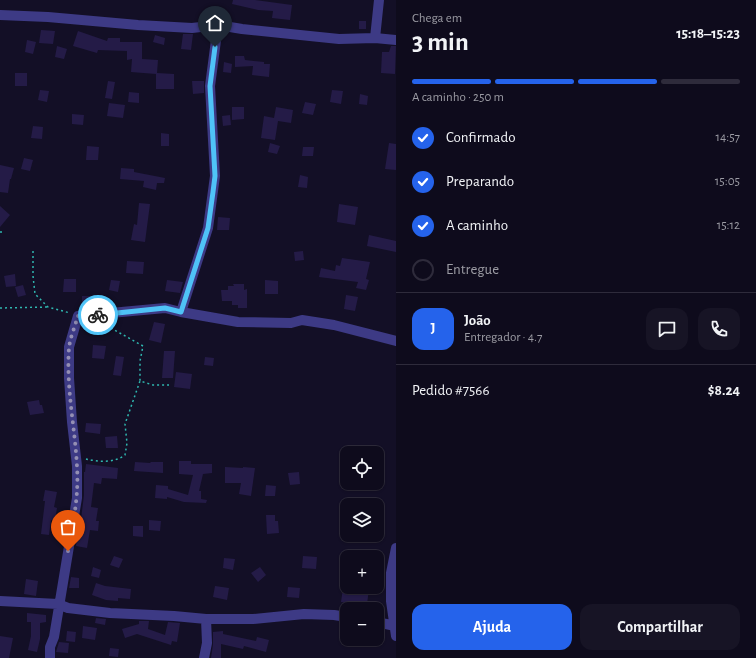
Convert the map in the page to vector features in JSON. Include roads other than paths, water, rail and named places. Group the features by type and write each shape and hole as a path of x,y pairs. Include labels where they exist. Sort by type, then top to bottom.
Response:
{"street":[{"path":"375,38 379,0"},
{"path":"0,15 48,17 192,28 218,25 242,29 339,39 375,38 396,40"},
{"path":"181,312 208,228 213,192 215,176 210,86 218,25"},
{"path":"50,658 50,647 54,637 58,604 77,498 77,466 69,378 69,347 78,316 165,308 238,322 291,324 302,320 334,325 396,341"},
{"path":"396,548 390,574 391,601 396,631"},
{"path":"0,601 58,604 68,608 83,610 206,619 253,619 304,614 340,616"},
{"path":"204,658 207,643 206,619"},
{"path":"384,625 396,631"}]}
